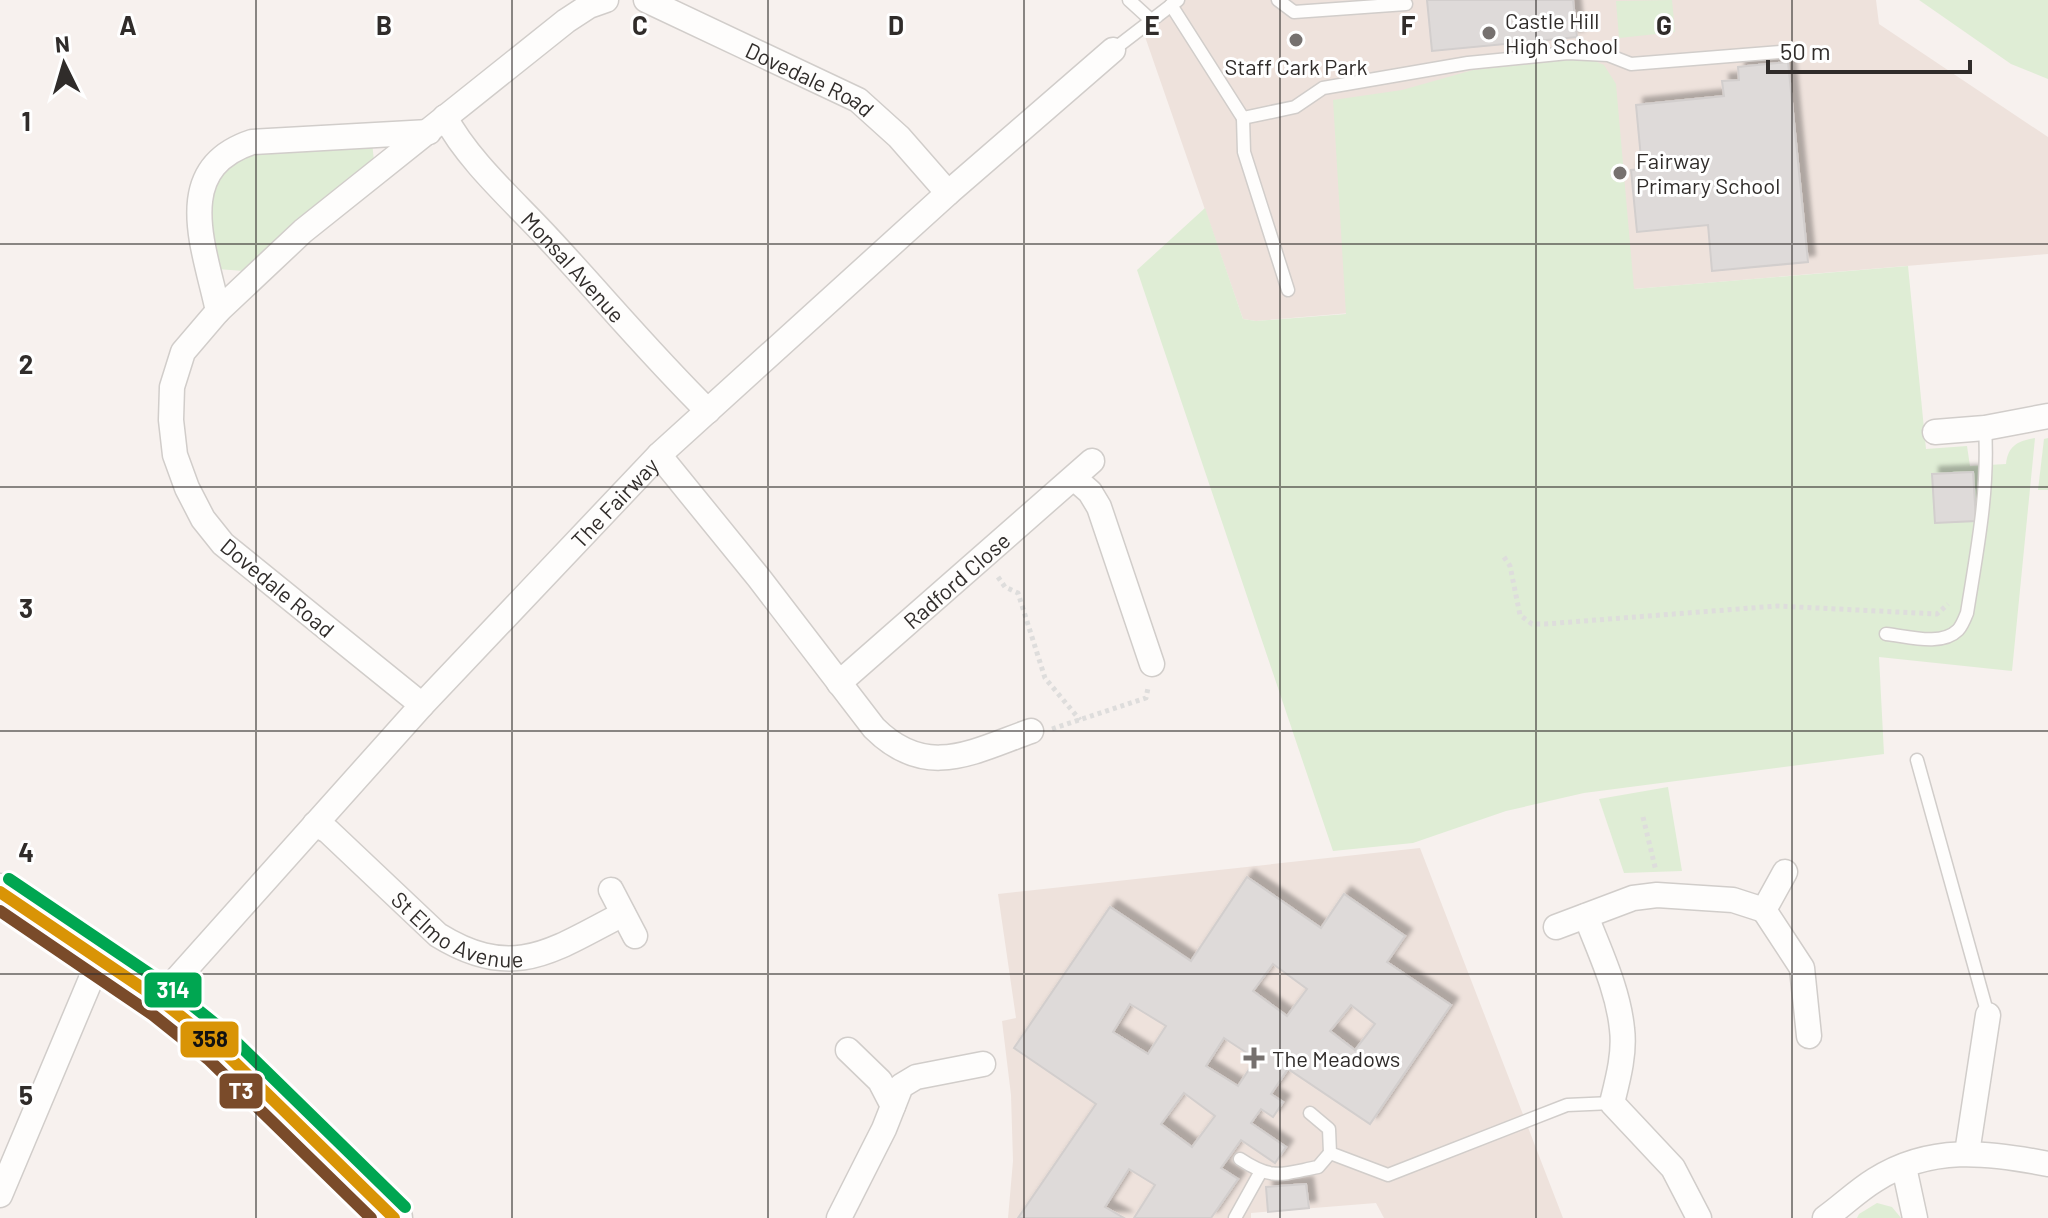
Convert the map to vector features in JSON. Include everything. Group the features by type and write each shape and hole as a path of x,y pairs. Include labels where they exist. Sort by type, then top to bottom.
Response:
{"main road":[{"path":"0,892 163,1002 219,1047 394,1218"}],"street":[{"name":"Dovedale Road","path":"422,705 223,544 203,519 175,455 171,420 172,387 183,352 218,311 303,231 566,21 589,6 606,0"},
{"name":"Dovedale Road","path":"646,0 858,100 899,137 948,193"},
{"name":"The Fairway","path":"163,1002 176,980 422,705 659,455 948,193 1113,50"},
{"path":"218,311 197,212 209,171 221,158 252,142 437,125"},
{"name":"Monsal Avenue","path":"437,125 452,132 657,361 708,411"},
{"path":"1935,432 1985,428 2048,416"},
{"path":"659,455 759,578 874,728 890,744 929,759 994,755 1031,731"},
{"name":"Radford Close","path":"839,683 1092,461"},
{"path":"1074,478 1090,492 1099,507 1150,630 1152,664"},
{"name":"St Elmo Avenue","path":"315,824 328,831 438,935 457,947 500,960 537,955 629,925 611,890"},
{"path":"1764,910 1785,872"},
{"path":"1556,927 1633,898 1657,895 1733,900 1764,910 1802,968 1809,1036"},
{"path":"1586,916 1614,987 1622,1030 1620,1068 1612,1103 1673,1168 1699,1218"},
{"path":"0,1195 99,960"},
{"path":"1967,1153 1988,1015"},
{"path":"848,1050 880,1081 893,1106"},
{"path":"839,1218 901,1086 916,1077 983,1064"},
{"path":"1825,1218 1876,1180 1919,1160 1967,1153 1997,1154 2048,1164"},
{"path":"1904,1167 1915,1218"}],"lane":[{"path":"1129,0 1152,21"},
{"path":"1278,0 1294,12 1406,4"},
{"path":"1113,50 1175,3 1243,118 1244,152 1288,290"},
{"path":"1243,118 1295,107 1323,88 1468,63 1568,53 1608,55 1631,64 1781,52"},
{"path":"1886,634 1934,639 1948,637 1960,629 1967,613 1985,500 1988,465 1985,428"},
{"path":"1917,760 1988,1015"},
{"path":"1330,1153 1388,1175 1567,1105 1612,1103"},
{"path":"1240,1159 1260,1173 1277,1175 1318,1167 1330,1153 1329,1129 1310,1113"},
{"path":"1235,1218 1260,1173"}],"path":[{"path":"985,555 1005,587 1018,593 1045,678 1080,720"},
{"path":"1504,557 1510,566 1520,615 1532,624 1566,624 1653,614 1777,606 1937,614 1949,603 1952,594"},
{"path":"1031,731 1058,728 1146,698 1152,664"},
{"path":"1643,817 1659,882 1657,895"}],"shaded area":[{"name":"Fairway Primary School","path":"1178,0 1876,0 1879,24 2048,137 2048,254 1256,321 1243,319 1142,28"},
{"name":"The Meadows","path":"1420,848 1563,1218 1384,1218 1376,1203 1251,1213 1251,1218 1008,1218 1013,1161 1011,1095 1002,1021 1016,1018 998,894"}],"green space":[{"path":"1672,0 1675,32 1619,38 1616,1"},
{"path":"1919,0 2048,0 2048,79 2011,64"},
{"path":"1588,58 1604,65 1616,84 1634,289 1908,266 1926,449 1967,446 1970,466 2006,464 2014,445 2035,438 2012,671 1879,657 1884,754 1584,793 1506,811 1413,843 1333,851 1137,270 1205,208 1243,319 1256,321 1346,314 1333,100 1402,90 1473,70"},
{"path":"372,142 374,161 244,271 217,269 209,204 219,179 230,167 246,154"},
{"path":"2048,438 2048,490 2038,490 2044,439"},
{"path":"1668,787 1682,871 1624,873 1599,799"},
{"path":"1877,1203 1892,1207 1901,1218 1857,1218"}],"building":[{"path":"1427,0 1573,0 1577,37 1432,51"},
{"path":"1788,62 1808,262 1712,271 1708,225 1637,232 1631,170 1642,169 1636,105 1724,96 1722,81 1739,80 1738,67"},
{"path":"1973,472 1976,521 1935,523 1932,474"},
{"path":"1247,877 1321,928 1344,894 1405,936 1387,962 1451,1005 1370,1124 1288,1069 1271,1094 1283,1102 1273,1117 1261,1109 1251,1123 1286,1147 1275,1163 1241,1140 1221,1168 1238,1179 1211,1218 1134,1218 1155,1185 1129,1169 1105,1207 1124,1218 1018,1218 1096,1104 1014,1048 1110,907 1191,961","holes":["1273,964 1307,989 1287,1016 1253,991","1130,1004 1166,1026 1148,1054 1113,1032","1351,1005 1375,1024 1355,1050 1330,1031","1224,1038 1256,1059 1238,1086 1206,1066","1184,1093 1215,1116 1192,1147 1161,1124"]},
{"path":"1306,1184 1309,1208 1268,1212 1266,1187"}],"transit line":[{"name":"314","path":"9,879 172,989 229,1035 405,1207"},
{"name":"358","path":"0,892 163,1002 219,1047 394,1218"},
{"name":"T3","path":"0,911 153,1015 208,1059 371,1218"}],"place":[{"name":"Castle Hill High School","path":"1489,33"},
{"name":"Staff Cark Park","path":"1296,40"},
{"name":"Fairway Primary School","path":"1620,173"},
{"name":"The Meadows","path":"1254,1058"}]}
